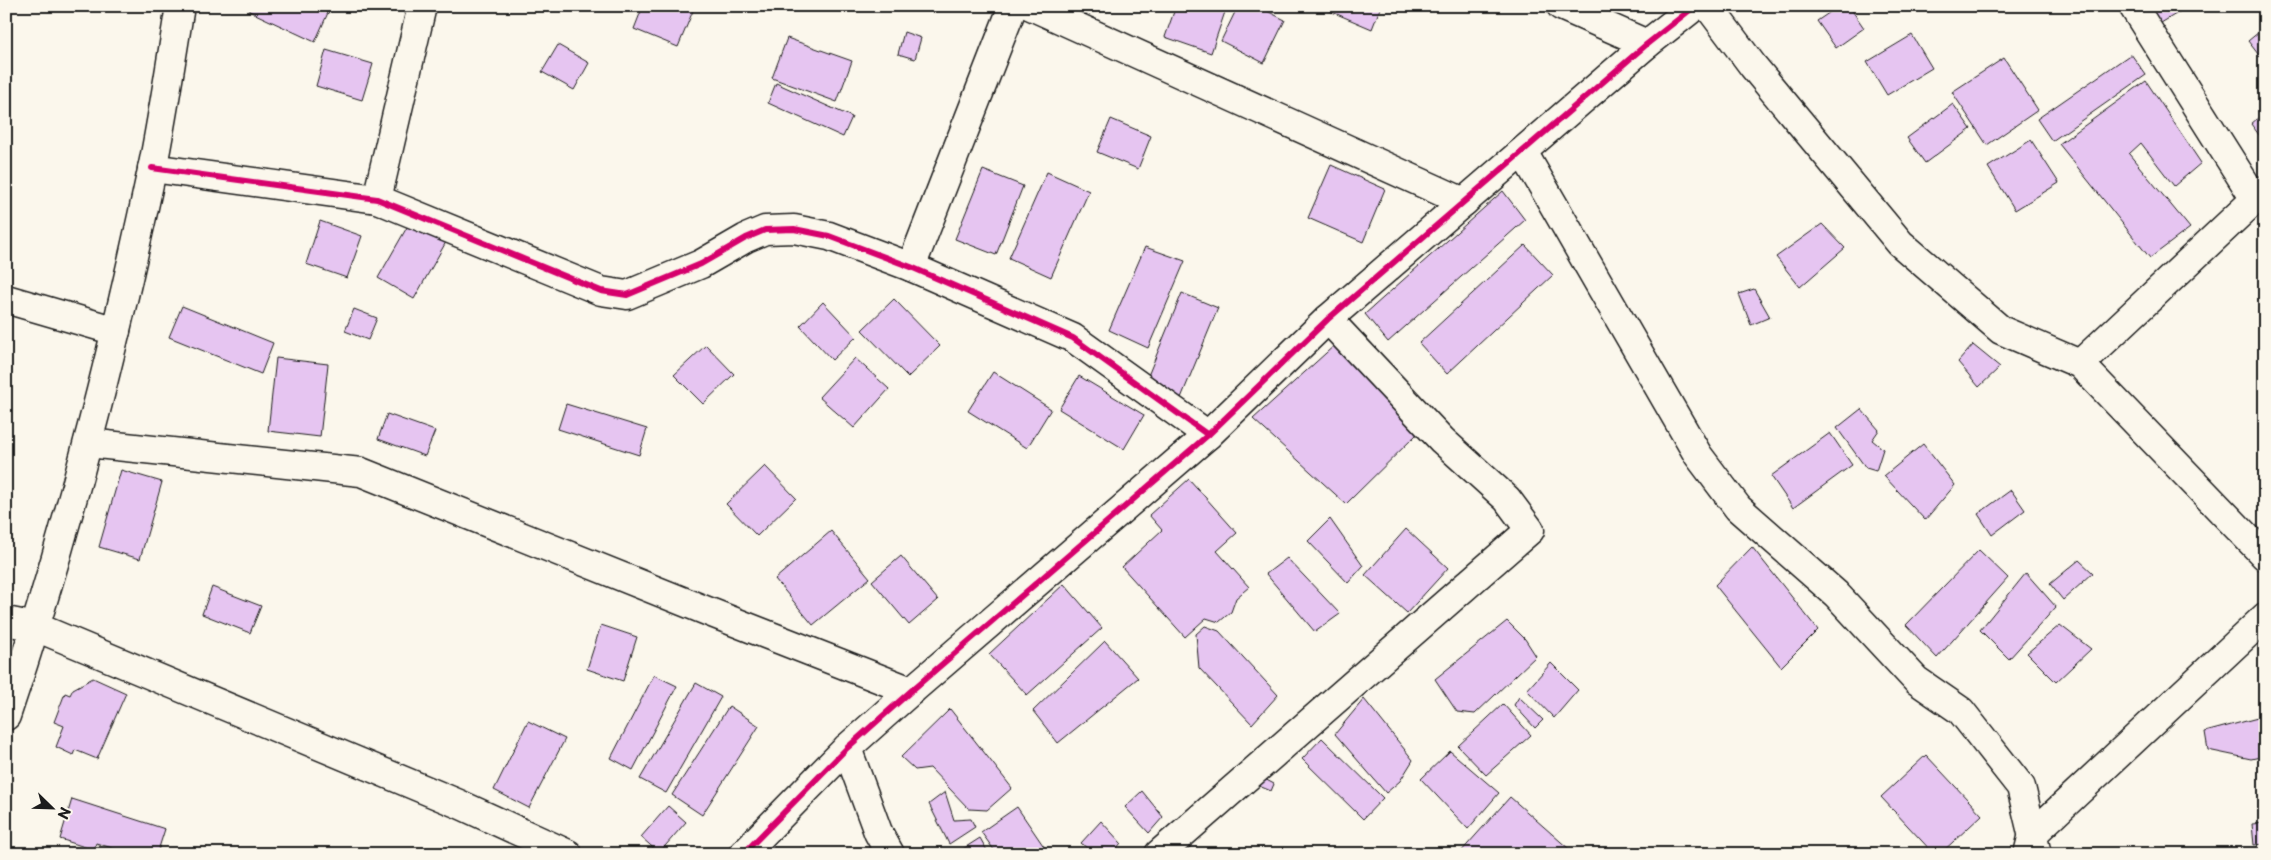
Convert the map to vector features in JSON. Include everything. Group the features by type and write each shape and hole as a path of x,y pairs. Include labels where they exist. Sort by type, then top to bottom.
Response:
{"street":[{"path":"6,716 36,627 88,443 116,332 152,168 180,6"},
{"path":"378,199 422,6"},
{"path":"911,267 1013,6"},
{"path":"1031,6 1464,202"},
{"path":"1561,6 1647,44"},
{"path":"743,854 847,748 911,690 1208,435 1328,319 1647,44 1695,6"},
{"path":"1708,6 1752,66 1900,243 2001,330 2080,364 2265,556"},
{"path":"2080,364 2260,195 2134,6"},
{"path":"1523,152 1698,455 1738,508 1836,594 1916,680 1961,711 2020,787 2033,847"},
{"path":"152,168 378,199 601,291 627,295 701,264 746,238 765,230 794,229 829,236 911,267 1073,338 1208,435"},
{"path":"6,299 116,332"},
{"path":"1159,854 1530,530 1507,499 1442,440 1328,319"},
{"path":"88,443 362,472 703,610 911,690"},
{"path":"2033,847 2265,617"},
{"path":"6,621 36,627 459,804 568,854"},
{"path":"847,748 878,832 890,854"}],"building":[{"path":"251,6 331,6 315,42 249,11"},
{"path":"643,6 695,6 678,47 634,29"},
{"path":"1176,6 1227,6 1211,53 1165,37"},
{"path":"1238,6 1257,6 1285,20 1264,63 1221,41"},
{"path":"1318,6 1381,6 1372,29"},
{"path":"1839,6 1849,6 1864,28 1836,48 1817,21"},
{"path":"2144,6 2178,6 2181,11 2156,26"},
{"path":"2265,27 2265,63 2248,41"},
{"path":"904,32 921,38 915,59 898,54"},
{"path":"1912,35 1932,68 1887,95 1867,62"},
{"path":"787,38 852,61 837,102 772,78"},
{"path":"558,45 589,63 574,90 542,72"},
{"path":"326,50 373,64 362,100 316,86"},
{"path":"2131,54 2146,75 2052,141 2037,119"},
{"path":"2004,58 2038,110 1987,145 1952,92"},
{"path":"2146,81 2201,163 2174,186 2141,143 2129,154 2190,228 2150,258 2059,144"},
{"path":"776,83 852,117 843,137 768,103"},
{"path":"1953,104 1971,129 1925,163 1907,138"},
{"path":"2265,112 2265,143 2251,124"},
{"path":"1111,119 1151,136 1138,169 1097,152"},
{"path":"2031,140 2059,183 2015,210 1988,167"},
{"path":"1331,165 1385,189 1363,242 1308,218"},
{"path":"983,170 1023,186 996,255 955,239"},
{"path":"1047,172 1089,191 1051,277 1009,258"},
{"path":"1503,191 1525,220 1388,342 1365,314"},
{"path":"320,221 362,236 347,278 306,264"},
{"path":"410,222 446,242 414,299 378,278"},
{"path":"1822,224 1845,248 1800,287 1776,257"},
{"path":"1525,245 1553,275 1447,374 1419,343"},
{"path":"1145,247 1185,261 1148,348 1109,330"},
{"path":"1754,289 1770,317 1751,325 1739,294"},
{"path":"1182,293 1218,308 1181,398 1145,383"},
{"path":"894,299 940,346 908,377 862,330"},
{"path":"823,302 856,337 832,360 800,326"},
{"path":"182,306 273,343 261,374 169,337"},
{"path":"354,309 377,318 368,340 345,331"},
{"path":"1336,344 1420,431 1346,504 1253,419"},
{"path":"706,345 734,374 703,404 674,375"},
{"path":"1973,345 2000,367 1979,387 1958,362"},
{"path":"276,358 328,364 320,437 268,431"},
{"path":"855,358 889,389 854,428 819,397"},
{"path":"993,372 1051,409 1027,448 968,411"},
{"path":"1079,376 1144,415 1124,449 1059,409"},
{"path":"566,404 647,429 639,455 558,429"},
{"path":"1861,409 1879,430 1872,440 1883,449 1876,471 1866,468 1837,428"},
{"path":"387,414 435,431 425,456 378,439"},
{"path":"1830,433 1852,465 1793,508 1771,476"},
{"path":"1923,444 1955,485 1925,520 1884,476"},
{"path":"765,466 796,498 757,536 726,504"},
{"path":"121,470 162,482 140,559 99,547"},
{"path":"1189,479 1237,533 1217,551 1249,587 1236,598 1231,612 1219,622 1206,618 1185,637 1122,567 1162,530 1149,515"},
{"path":"2011,490 2025,510 1992,535 1978,514"},
{"path":"1330,519 1363,566 1348,583 1308,541"},
{"path":"1406,529 1448,568 1407,613 1365,575"},
{"path":"831,531 870,578 813,625 775,579"},
{"path":"1752,547 1818,630 1781,667 1715,585"},
{"path":"1979,550 2008,578 1937,658 1906,625"},
{"path":"901,556 938,600 909,625 872,581"},
{"path":"1287,558 1340,614 1315,632 1266,574"},
{"path":"2079,560 2093,573 2063,600 2050,584"},
{"path":"2026,573 2056,607 2009,659 1980,630"},
{"path":"1064,584 1102,628 1027,695 989,654"},
{"path":"212,587 261,606 250,633 202,614"},
{"path":"1507,621 1525,639 1536,656 1475,714 1457,712 1435,679"},
{"path":"601,625 637,637 623,681 587,669"},
{"path":"2060,625 2091,649 2056,682 2027,653"},
{"path":"1205,626 1219,631 1278,695 1252,724 1199,668 1196,634"},
{"path":"1105,641 1138,678 1058,743 1033,711"},
{"path":"1551,663 1578,690 1554,718 1527,690"},
{"path":"654,675 677,686 633,770 611,758"},
{"path":"93,678 126,693 97,759 75,750 73,755 56,747 64,726 54,722 65,693 70,695 73,689"},
{"path":"696,683 721,697 666,793 640,779"},
{"path":"1519,697 1543,720 1535,728 1514,705"},
{"path":"1364,699 1413,760 1400,781 1386,793 1335,734"},
{"path":"1503,704 1531,735 1486,775 1458,746"},
{"path":"729,706 759,726 702,815 672,795"},
{"path":"950,709 1012,788 987,810 969,809 930,768 915,770 901,757"},
{"path":"2265,716 2265,756 2251,759 2208,750 2205,732"},
{"path":"528,721 565,739 529,808 494,790"},
{"path":"1322,738 1383,798 1363,819 1302,759"},
{"path":"1450,751 1499,793 1468,829 1421,779"},
{"path":"1926,755 1982,815 1940,854 1934,854 1881,797"},
{"path":"1259,776 1274,784 1271,791 1259,786"},
{"path":"1142,791 1163,817 1149,833 1125,807"},
{"path":"945,792 954,820 971,819 975,827 949,844 929,804"},
{"path":"1510,797 1569,849 1565,854 1459,854"},
{"path":"72,799 165,829 157,854 131,854 96,843 94,850 60,839"},
{"path":"668,806 686,822 659,853 641,837"},
{"path":"1017,807 1049,854 997,854 981,832"},
{"path":"1101,821 1121,843 1112,854 1094,854 1081,843"},
{"path":"2265,823 2265,844 2254,845 2252,824"},
{"path":"980,838 989,854 955,854"}],"cycle path":[{"path":"743,854 847,748 1208,435 1328,319 1647,44 1695,6"},
{"path":"152,168 377,199 601,291 627,295 701,264 746,238 765,230 794,229 829,236 911,267 1073,338 1208,435"}]}
